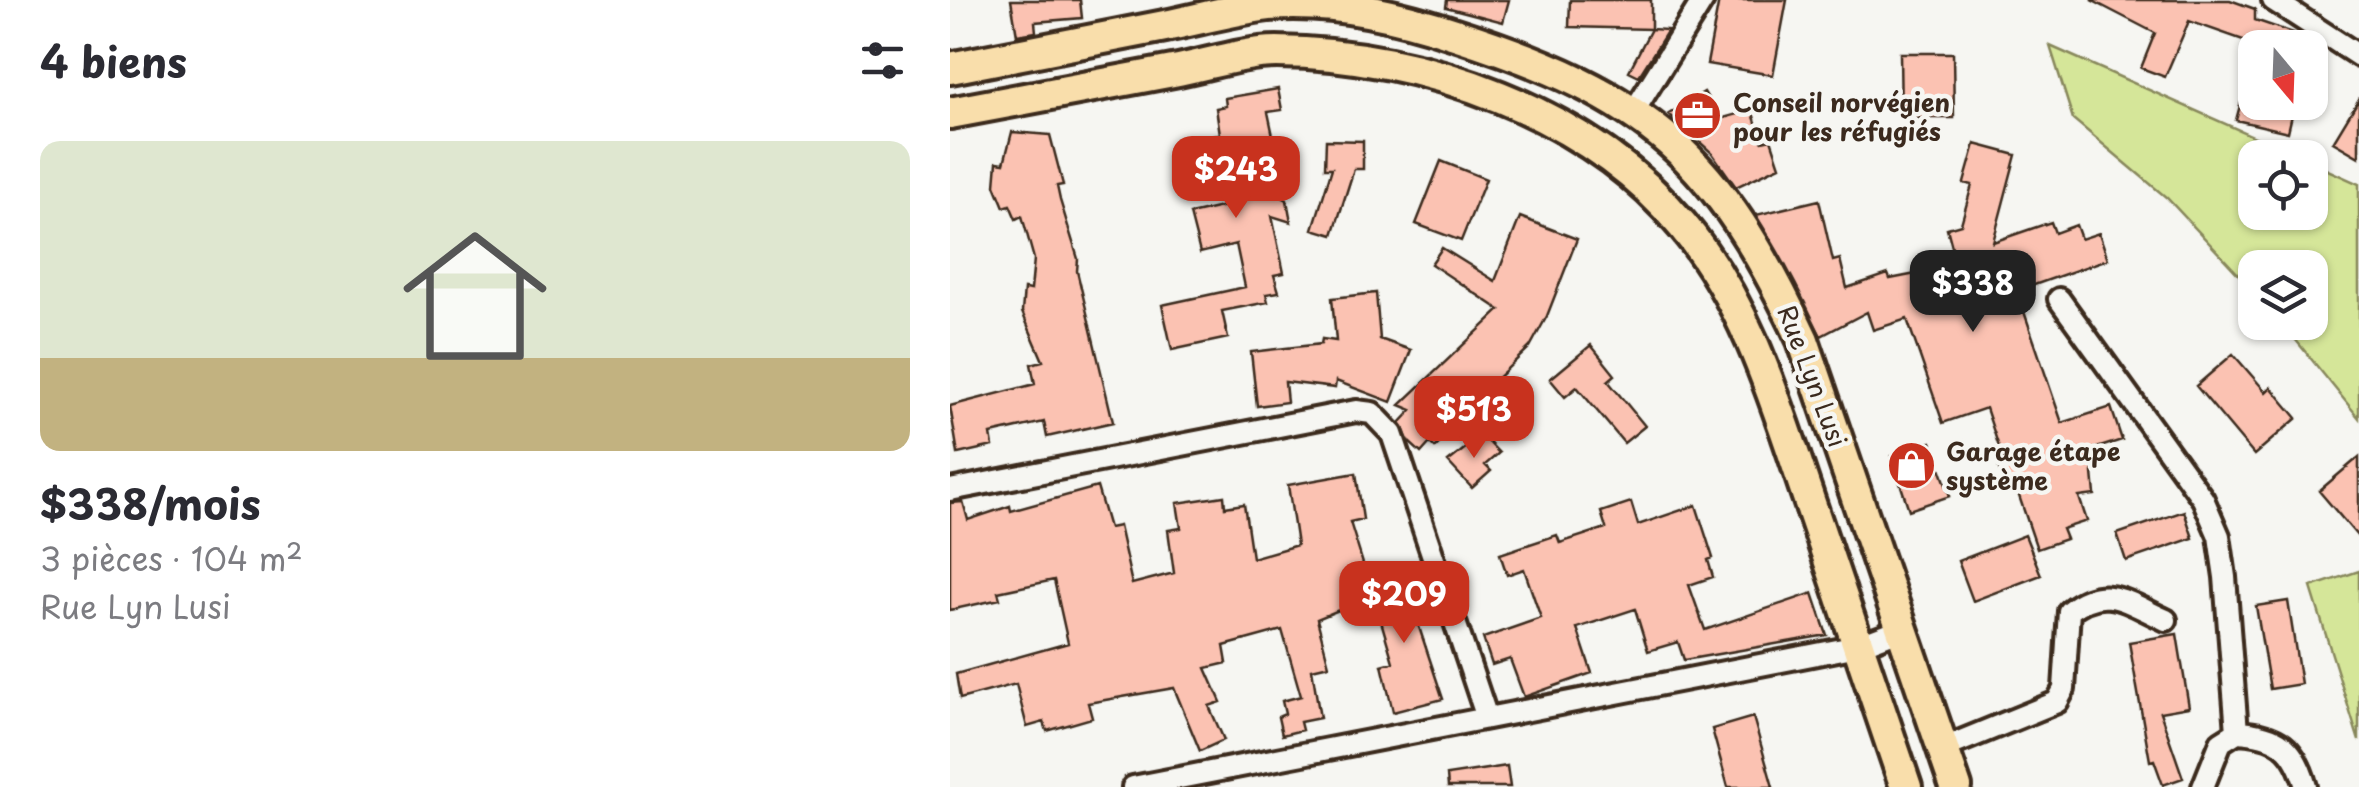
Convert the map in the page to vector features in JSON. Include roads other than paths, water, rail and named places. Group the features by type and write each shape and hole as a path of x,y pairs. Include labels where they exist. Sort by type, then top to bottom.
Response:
{"main road":[{"name":"Rue Lyn Lusi","path":"950,68 1272,5 1342,8 1391,15 1535,60 1590,84 1634,111 1674,143 1727,202 1778,286 1804,340 1956,787"},
{"name":"Rue Lyn Lusi","path":"950,112 1273,52 1346,56 1402,66 1468,86 1558,126 1631,175 1685,228 1726,291 1769,383 1906,787"}],"street":[{"path":"1634,111 1703,0"},
{"path":"2273,0 2359,56"},
{"path":"2059,299 2204,499 2219,536 2237,732"},
{"path":"950,490 1356,411 1372,413 1392,434 1487,718"},
{"path":"1944,748 2058,702 2064,688 2069,611 2086,598 2105,594 2166,620"},
{"path":"1133,787 1858,646 1902,629"},
{"path":"2204,787 2221,742 2237,732 2276,737 2293,752 2306,787"}],"place":[{"name":"Conseil norvégien pour les réfugiés","path":"1698,116"},
{"name":"Garage étape système","path":"1911,465"}]}
